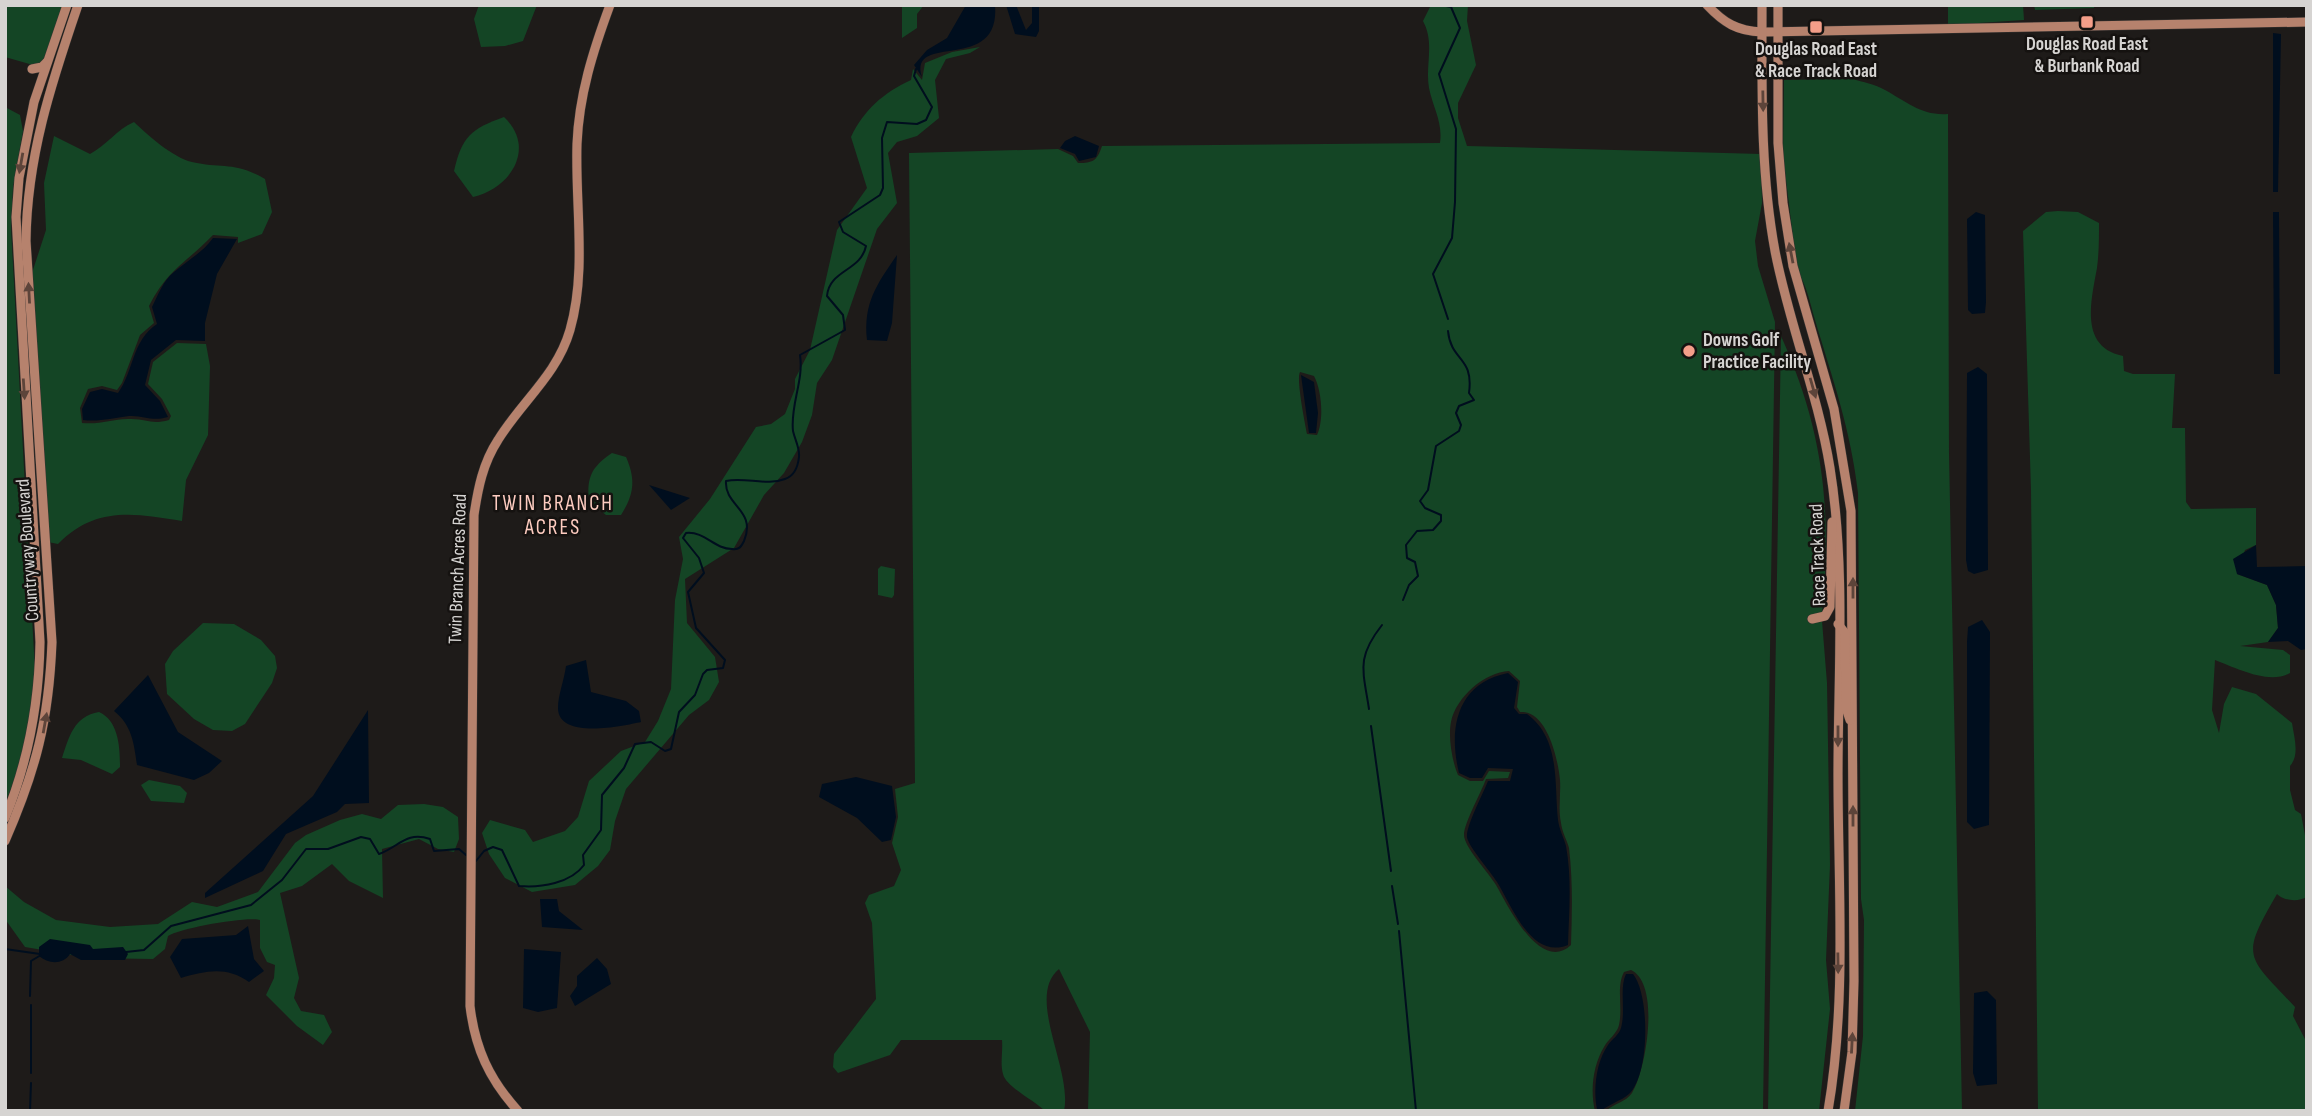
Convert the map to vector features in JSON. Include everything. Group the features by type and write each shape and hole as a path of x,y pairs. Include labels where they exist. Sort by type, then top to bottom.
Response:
{"street":[{"name":"Countryway Boulevard","path":"5,841 28,789 48,705 52,642 26,242 29,180 50,87 58,78 78,5"},
{"name":"Twin Branch Acres Road","path":"518,1111 500,1091 484,1064 473,1030 470,1006 474,515 484,467 496,441 541,387 560,358 570,330 576,300 577,145 582,90 610,5"},
{"path":"1707,5 1728,25 1743,31 1762,32 2307,22"},
{"name":"Race Track Road","path":"1762,5 1764,160 1769,217 1789,311 1818,408 1835,510 1838,624 1838,1012 1828,1111"},
{"name":"Race Track Road","path":"1778,5 1778,143 1786,224 1797,280 1832,401 1851,511 1854,981 1852,1052 1844,1111"},
{"name":"Countryway Boulevard","path":"5,817 18,786 37,704 40,642 16,218 26,133 66,8"},
{"path":"58,78 51,62 66,8"},
{"path":"32,69 42,67 48,61"},
{"path":"37,136 47,87 43,73"},
{"path":"27,435 38,435"},
{"path":"1812,620 1825,615 1830,607 1830,536 1835,510"},
{"path":"37,586 48,585"},
{"path":"1838,624 1845,633 1846,708 1853,729"},
{"path":"18,786 28,789"}],"green space":[{"path":"5,5 64,5 44,62 33,65 5,57"},
{"path":"479,5 537,5 523,41 505,46 481,47 474,19"},
{"path":"902,5 924,5 917,14 917,28 902,38"},
{"path":"1431,5 1468,5 1467,21 1476,65 1458,103 1458,118 1467,146 1761,154 1762,203 1755,241 1758,266 1775,322 1763,1111 1606,1111 1632,1093 1646,1048 1646,992 1640,978 1631,970 1624,972 1622,978 1618,1028 1600,1054 1595,1070 1595,1111 1088,1111 1090,1032 1059,969 1050,981 1047,997 1048,1015 1065,1094 1064,1111 1045,1111 1009,1084 1002,1070 1002,1040 901,1040 890,1055 838,1073 833,1067 834,1054 876,999 872,923 865,903 869,895 894,886 901,870 892,843 898,817 895,789 915,783 909,153 1058,149 1073,156 1078,163 1094,160 1102,146 1440,143 1439,122 1429,88 1429,46 1423,21","holes":["1300,372 1314,376 1319,389 1321,414 1317,435 1307,434 1300,392","1509,671 1520,681 1517,707 1520,712 1529,713 1544,727 1554,749 1559,771 1560,818 1569,848 1572,897 1571,945 1559,952 1548,951 1526,933 1493,880 1472,853 1464,835 1486,779 1508,778 1510,772 1489,771 1483,781 1470,781 1458,775 1451,749 1451,722 1465,695 1481,681"]},
{"path":"1948,5 2023,5 2024,20 1948,25"},
{"path":"2034,5 2094,5 2094,8 2035,10"},
{"path":"980,47 970,53 946,59 935,80 939,118 917,136 897,142 888,153 897,203 877,229 832,360 817,383 812,415 802,442 784,473 764,495 734,548 685,579 687,623 715,657 719,682 709,700 689,715 626,789 615,821 610,850 598,866 575,885 532,892 505,878 489,854 482,833 490,820 525,830 533,842 565,831 578,817 589,781 621,751 645,742 658,721 671,689 675,600 683,559 679,537 710,499 756,427 771,424 785,414 795,389 795,379 810,350 837,230 867,188 851,137 856,127 875,103 911,80 913,69 922,80 925,63 952,52"},
{"path":"1852,79 1881,88 1930,113 1948,114 1949,453 1962,1111 1855,1111 1863,1036 1864,920 1861,899 1858,493 1841,406 1808,295 1797,270 1783,155 1784,80"},
{"path":"5,107 20,115 23,131 13,187 11,228 35,671 25,738 5,803"},
{"path":"504,117 514,129 518,141 515,166 498,185 473,197 454,171 461,149 476,130"},
{"path":"134,122 177,156 192,162 245,170 265,179 272,212 262,234 238,243 238,237 213,235 170,275 149,306 154,323 140,335 122,383 117,390 102,386 88,389 80,408 82,423 125,419 154,422 169,420 171,416 162,399 148,384 153,362 177,343 206,344 210,366 208,435 186,480 182,521 116,515 86,523 58,544 48,542 31,276 46,230 44,183 54,136 90,154"},
{"path":"2046,212 2078,212 2099,223 2098,262 2092,294 2091,321 2100,343 2109,351 2123,356 2124,371 2133,374 2175,374 2172,428 2185,428 2186,502 2191,509 2256,508 2256,545 2245,550 2237,574 2267,585 2276,605 2278,628 2268,642 2240,646 2283,650 2290,655 2290,673 2263,676 2215,660 2212,710 2219,733 2224,704 2232,687 2256,694 2292,723 2296,751 2290,766 2290,790 2295,810 2301,814 2307,846 2307,897 2291,900 2277,894 2257,931 2254,955 2266,976 2295,1007 2293,1016 2307,1043 2307,1111 2038,1111 2031,490 2023,231"},
{"path":"1781,336 1796,371 1816,439 1825,505 1822,613 1809,617 1810,623 1822,621 1827,683 1830,865 1826,960 1830,1009 1819,1111 1768,1111"},
{"path":"612,453 626,457 631,473 631,493 621,515 606,515 589,501 592,472"},
{"path":"881,566 895,569 892,598 878,595 878,569"},
{"path":"203,623 234,624 261,640 275,656 277,668 272,683 245,724 232,731 213,730 194,719 167,694 165,664 173,651"},
{"path":"99,712 111,722 117,736 120,767 112,774 81,760 62,758 70,735 78,723"},
{"path":"149,780 180,786 187,793 184,803 151,801 141,785"},
{"path":"424,804 443,807 458,817 459,839 454,852 438,849 419,839 382,849 383,898 349,881 332,864 302,886 280,893 299,978 294,998 301,1011 324,1015 332,1032 323,1045 297,1026 266,995 274,978 275,965 267,962 260,948 260,920 229,921 175,933 168,936 165,949 153,959 90,958 25,947 5,919 5,886 24,902 56,920 110,927 158,924 192,902 217,907 258,892 295,843 306,835 340,820 362,814 381,819 398,805"}],"water":[{"path":"966,5 995,5 993,26 984,39 971,46 928,56 921,64 922,77 914,65 927,50 947,38"},
{"path":"1006,5 1016,5 1026,30 1032,23 1032,5 1039,5 1039,31 1036,37 1015,34"},
{"path":"2273,33 2281,34 2278,192 2273,192"},
{"path":"1075,136 1099,146 1096,157 1079,161 1075,154 1060,148 1065,141"},
{"path":"1976,212 1985,215 1986,302 1985,313 1972,314 1968,310 1967,219"},
{"path":"2273,212 2279,212 2280,374 2274,374"},
{"path":"213,238 237,239 217,274 205,323 205,341 176,340 151,360 145,385 160,401 168,417 157,419 129,416 83,420 82,409 90,392 102,389 118,393 143,338 157,324 152,307 161,288 174,272"},
{"path":"897,255 892,323 887,341 867,340 869,304"},
{"path":"1978,367 1987,374 1988,570 1974,574 1968,571 1966,560 1967,373"},
{"path":"1301,375 1314,382 1318,413 1316,433 1309,433"},
{"path":"649,485 690,498 671,510"},
{"path":"2256,545 2257,567 2307,566 2307,649 2301,650 2288,641 2268,642 2278,628 2276,605 2267,585 2237,574 2233,559"},
{"path":"1982,620 1990,632 1989,825 1974,829 1967,822 1967,642 1968,627"},
{"path":"586,660 591,692 626,701 639,711 641,722 607,728 580,728 561,718 558,703 566,666"},
{"path":"1508,673 1518,682 1514,708 1519,714 1527,714 1538,724 1546,736 1554,763 1558,820 1568,858 1570,895 1568,945 1555,948 1543,945 1524,928 1467,837 1488,781 1510,781 1513,769 1488,768 1482,778 1470,778 1459,773 1456,724 1467,697 1477,687 1491,678"},
{"path":"148,675 178,732 222,761 209,773 194,780 137,765 128,729 114,711"},
{"path":"368,710 369,803 345,804 337,812 286,834 263,871 205,898 205,893 313,796"},
{"path":"856,777 892,786 896,817 891,840 882,842 857,818 819,797 822,784"},
{"path":"540,899 557,899 559,911 583,930 542,927"},
{"path":"248,926 254,959 264,971 249,982 232,974 216,971 181,978 170,957 182,939 236,935"},
{"path":"50,939 90,945 93,949 123,947 128,954 125,960 81,960 70,954 59,962 51,962 39,956 39,947"},
{"path":"524,949 561,952 557,1008 538,1012 523,1008"},
{"path":"597,958 607,969 611,984 575,1006 570,996 577,986 577,976"},
{"path":"1626,974 1633,974 1643,999 1645,1034 1641,1070 1629,1094 1601,1111 1597,1109 1596,1076 1604,1052 1621,1028"},
{"path":"1987,991 1996,1000 1997,1084 1977,1086 1973,1073 1974,993"}],"waterway":[{"path":"1441,5 1451,7 1460,28 1439,74 1456,129 1452,238 1433,274 1448,319"},
{"path":"476,861 484,851 493,847 502,850 519,886 555,883 578,871 584,865 583,855 601,830 602,795 624,768 635,744 651,742 665,751 671,749 679,712 695,695 703,674 707,670 723,668 725,660 696,628 688,592 704,573 699,558 683,538 686,533 693,533 720,546 738,548 744,541 746,522 730,497 726,481 778,481 791,476 798,464 793,412 800,374 800,355 845,330 843,315 827,296 829,287 839,275 858,261 866,246 843,232 839,222 880,195 883,188 882,138 887,122 917,124 926,120 932,107 914,76 916,69"},
{"path":"1403,600 1409,585 1418,576 1415,562 1407,558 1406,545 1417,531 1433,530 1441,521 1441,515 1425,508 1420,501 1428,490 1436,446 1459,431 1461,425 1456,413 1459,406 1474,400 1469,393 1468,372 1453,349 1448,331"},
{"path":"1369,709 1363,665 1368,647 1382,625"},
{"path":"1371,726 1391,871"},
{"path":"126,952 144,950 171,926 251,905 282,880 306,849 328,849 361,837 370,839 379,854 409,838 422,837 430,839 434,851 459,849 466,855"},
{"path":"1392,886 1398,924"},
{"path":"1399,931 1416,1111"},
{"path":"5,949 40,954"},
{"path":"30,996 31,961 41,955"},
{"path":"31,1005 31,1073"},
{"path":"30,1111 31,1083"}],"place":[{"name":"Douglas Road East & Burbank Road","path":"2087,22"},
{"name":"Douglas Road East & Race Track Road","path":"1816,27"},
{"name":"Downs Golf Practice Facility","path":"1689,351"}],"district":[{"name":"TWIN BRANCH ACRES","path":"553,515"}]}
